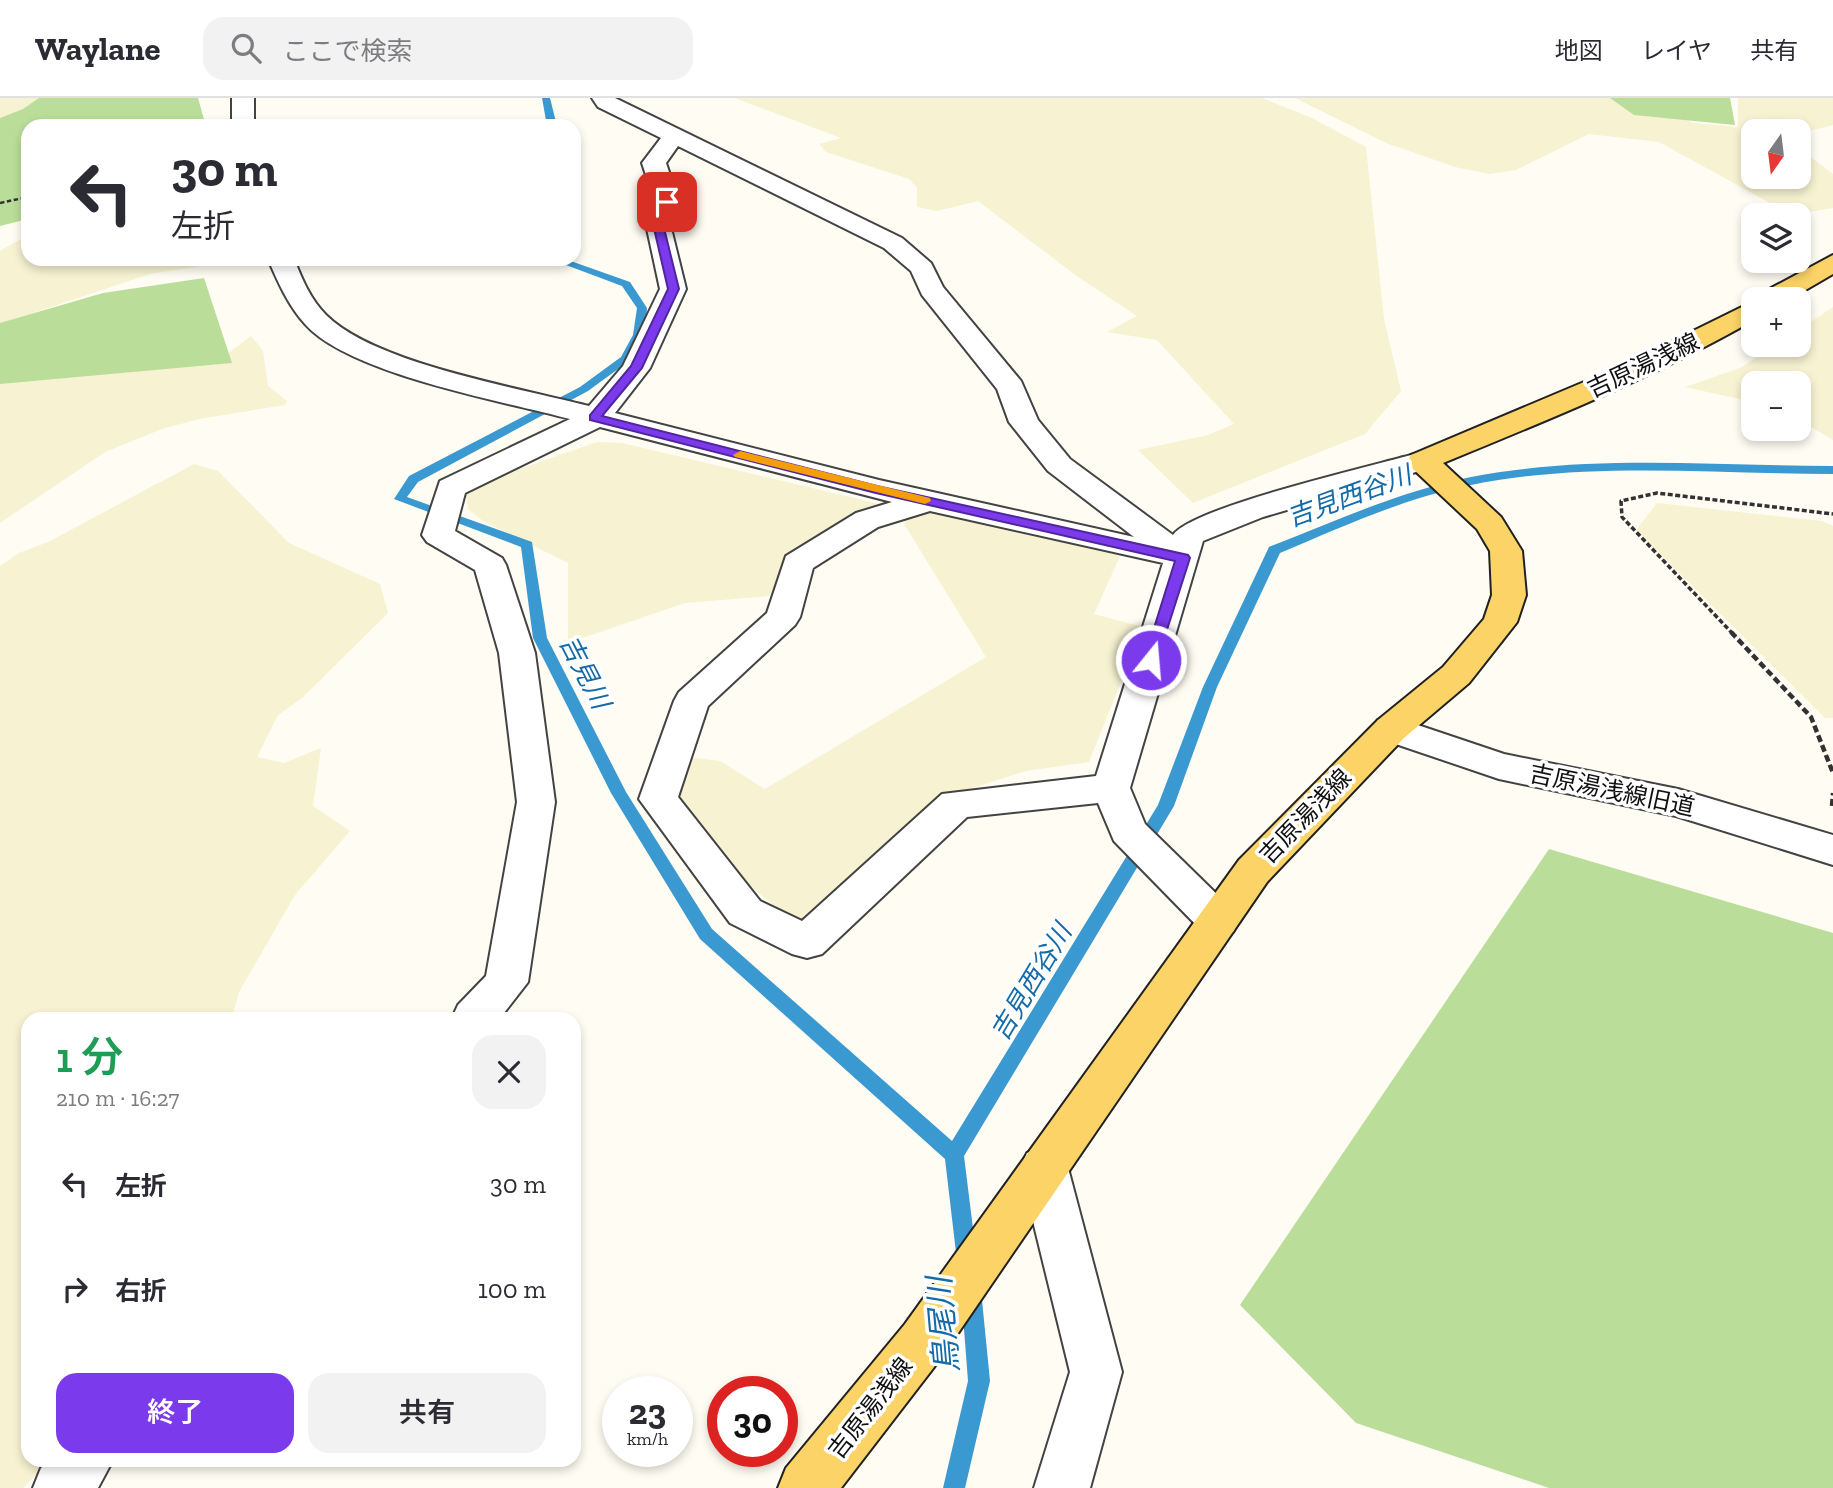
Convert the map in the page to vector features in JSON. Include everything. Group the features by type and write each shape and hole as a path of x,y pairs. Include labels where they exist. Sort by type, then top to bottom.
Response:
{"main road":[{"path":"1792,287 1833,263"},
{"name":"吉原湯浅線","path":"806,1488 923,1341 1253,871 1391,729 1456,676 1500,622 1509,595 1506,551 1490,524 1422,461 1611,380 1721,329 1741,317"}],"street":[{"path":"243,98 243,119"},
{"path":"603,98 892,243 922,268 931,289 1011,387 1024,422 1059,465 1183,558"},
{"path":"479,1012 506,982 536,802 517,653 490,565 438,536 451,488 595,418 636,368 673,289 658,224 667,202 653,163 675,135"},
{"path":"284,266 292,288 312,317 342,343 408,368 929,502 1183,558"},
{"path":"1217,921 1163,863 1128,831 1111,788 1188,537 1199,529 1252,510 1422,461"},
{"path":"929,502 867,520 798,563 783,617 692,701 658,799 745,912 807,942 956,804 1111,788"},
{"name":"吉原湯浅線旧道","path":"1391,729 1499,766 1678,803 1833,850"},
{"path":"1044,1168 1096,1372 1062,1488"},
{"path":"61,1488 80,1467"}],"path":[{"path":"0,203 21,198"},
{"path":"1833,514 1657,493 1621,501 1622,517 1811,717 1833,773"}],"shaded area":[{"path":"0,98 42,98 0,122"},
{"path":"735,98 1262,98 1312,118 1366,147 1384,319 1401,391 1365,434 1193,503 1138,450 1208,435 1234,424 1157,340 1107,332 1137,316 1078,277 978,201 937,211 917,207 917,188 909,179 826,152 819,144 841,138"},
{"path":"1295,98 1655,98 1693,123 1738,127 1738,98 1833,98 1833,125 1811,131 1811,119 1741,119 1741,187 1659,142 1589,134 1516,170 1489,174 1455,167 1386,143"},
{"path":"1811,157 1833,174 1833,208 1811,212 1811,203 1770,203 1745,189 1811,189"},
{"path":"21,239 21,266 202,266 150,274 0,324 0,251"},
{"path":"1833,307 1833,440 1811,427 1811,371 1741,371 1741,399 1685,387 1740,368 1757,357 1811,357 1811,322"},
{"path":"251,336 263,351 268,386 287,401 285,405 199,419 162,429 105,452 0,523 0,382 226,355"},
{"path":"597,442 622,443 880,504 799,557 769,596 685,603 568,643 568,563 483,521 468,509 465,488"},
{"path":"194,464 218,471 289,543 380,584 388,613 302,698 278,715 257,757 284,763 321,748 313,806 350,831 295,895 239,992 234,1012 21,1012 21,1467 44,1467 23,1488 0,1488 0,566 19,553 48,542"},
{"path":"1657,503 1822,521 1833,526 1833,718 1825,718 1636,530"},
{"path":"909,506 1120,556 1094,614 1143,627 1089,762 1026,771 953,794 820,928 791,920 658,809 687,757 720,761 765,789 986,657 904,524"}],"green space":[{"path":"39,98 198,98 204,119 21,119 21,221 0,226 0,118 23,109"},
{"path":"1610,98 1730,98 1735,125 1634,115"},
{"path":"204,278 232,363 0,384 0,323 103,293"},
{"path":"1549,849 1833,933 1833,1488 1549,1488 1356,1423 1240,1305"}],"waterway":[{"name":"吉見川","path":"546,98 550,119"},
{"name":"吉見川","path":"575,266 626,284 642,308 639,335 625,359 584,389 413,479 400,499 527,545 540,638 619,793 706,934 954,1155"},
{"name":"吉見西谷川","path":"954,1155 1166,806 1210,687 1274,550 1411,497 1497,476 1538,471 1622,468 1833,470"},
{"name":"鳥尾川","path":"954,1155 967,1261"},
{"name":"鳥尾川","path":"954,1488 979,1381 971,1290"}],"slow traffic":[{"path":"740,455 925,501"}],"route":[{"path":"667,202 658,224 673,289 636,368 595,418 876,489 1183,558 1151,660"}]}
